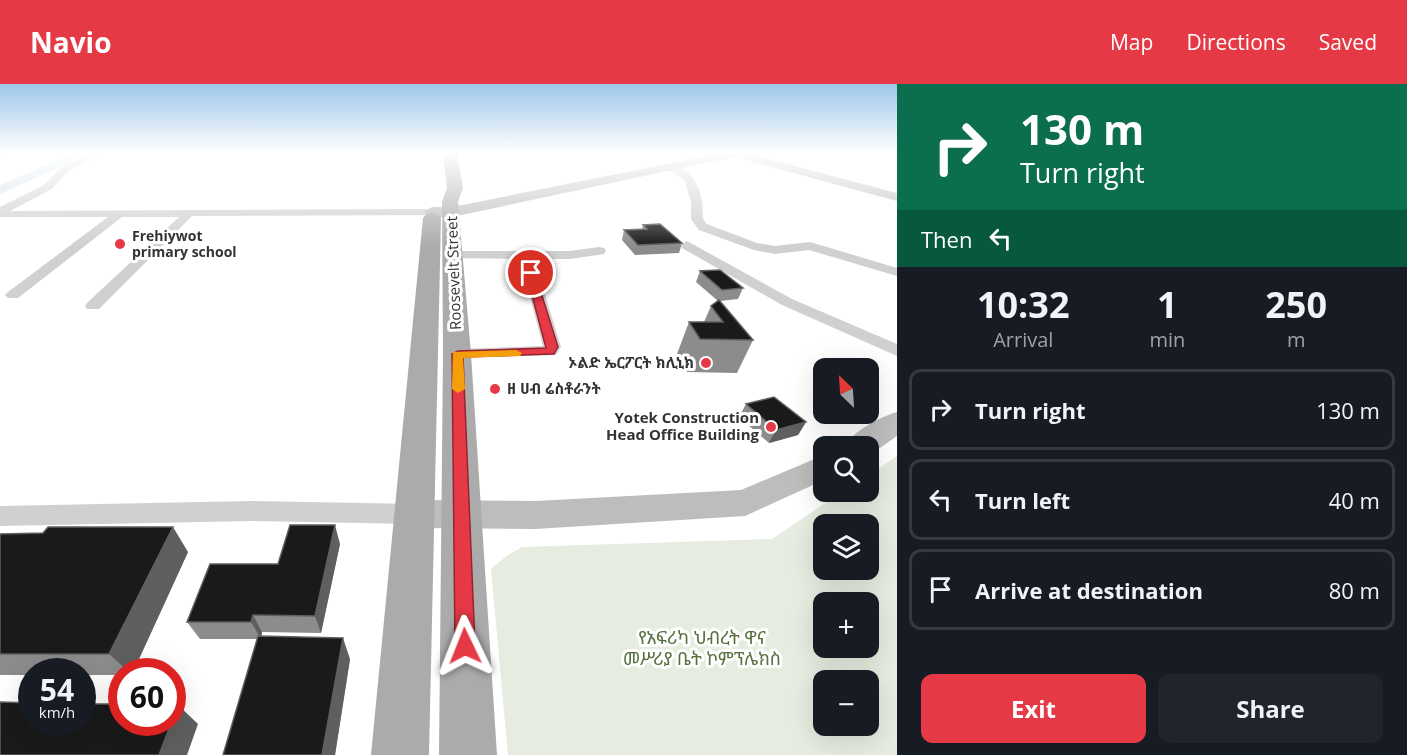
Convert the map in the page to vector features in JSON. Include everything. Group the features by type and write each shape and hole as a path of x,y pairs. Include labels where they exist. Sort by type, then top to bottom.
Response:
{"main road":[{"name":"Roosevelt Street","path":"440,209 450,202 454,184"},
{"name":"Roosevelt Street","path":"400,755 414,514 441,297 452,254 440,209"},
{"name":"Roosevelt Street","path":"440,209 441,297 458,354 468,755"}],"street":[{"path":"0,213 51,184"},
{"path":"440,209 570,184"},
{"path":"0,213 187,215 440,209 580,184"},
{"path":"690,184 697,203 695,213 698,223 703,227 754,246 775,250 810,246 897,272"},
{"path":"856,184 897,197"},
{"path":"859,184 897,192"},
{"path":"14,295 119,214"},
{"path":"93,306 187,215"},
{"path":"687,245 787,302 897,351"},
{"path":"452,254 526,255 599,251"},
{"path":"458,354 550,351 552,347 526,255"},
{"path":"876,436 897,422"},
{"path":"0,516 252,511 535,515 745,503 813,471"}],"green space":[{"name":"የአፍሪካ ህብረት ዋና መሥሪያ ቤት ኮምፕሌክስ","path":"897,456 897,755 508,755 491,569 508,555 522,547 772,539 827,502 879,502 879,468"}],"building":[{"path":"660,224 682,243 638,245 624,230 647,229 643,225"},
{"path":"720,270 743,288 722,290 700,271"},
{"path":"719,300 753,340 700,339 689,322 723,322 711,306"},
{"path":"774,397 806,422 776,430 746,404"},
{"path":"290,525 335,525 315,616 253,615 251,622 187,622 210,564 278,564"},
{"path":"48,527 173,527 109,654 0,654 0,534 43,533"},
{"path":"258,636 343,638 322,755 223,755"},
{"path":"0,702 18,703 18,736 96,736 96,704 108,704 108,736 166,736 159,755 0,755"}],"waterway":[{"path":"0,190 13,184"}],"slow traffic":[{"path":"458,389 458,354 516,353"}],"place":[{"name":"Frehiywot primary school","path":"120,244"},
{"name":"ኦልድ ኤርፖርት ክሊኒክ","path":"706,363"},
{"name":"ዘ ሀብ ሬስቶራንት","path":"495,389"},
{"name":"Yotek Construction Head Office Building","path":"771,427"}],"route":[{"path":"465,646 458,354 544,353 550,351 552,347 531,273"}]}
